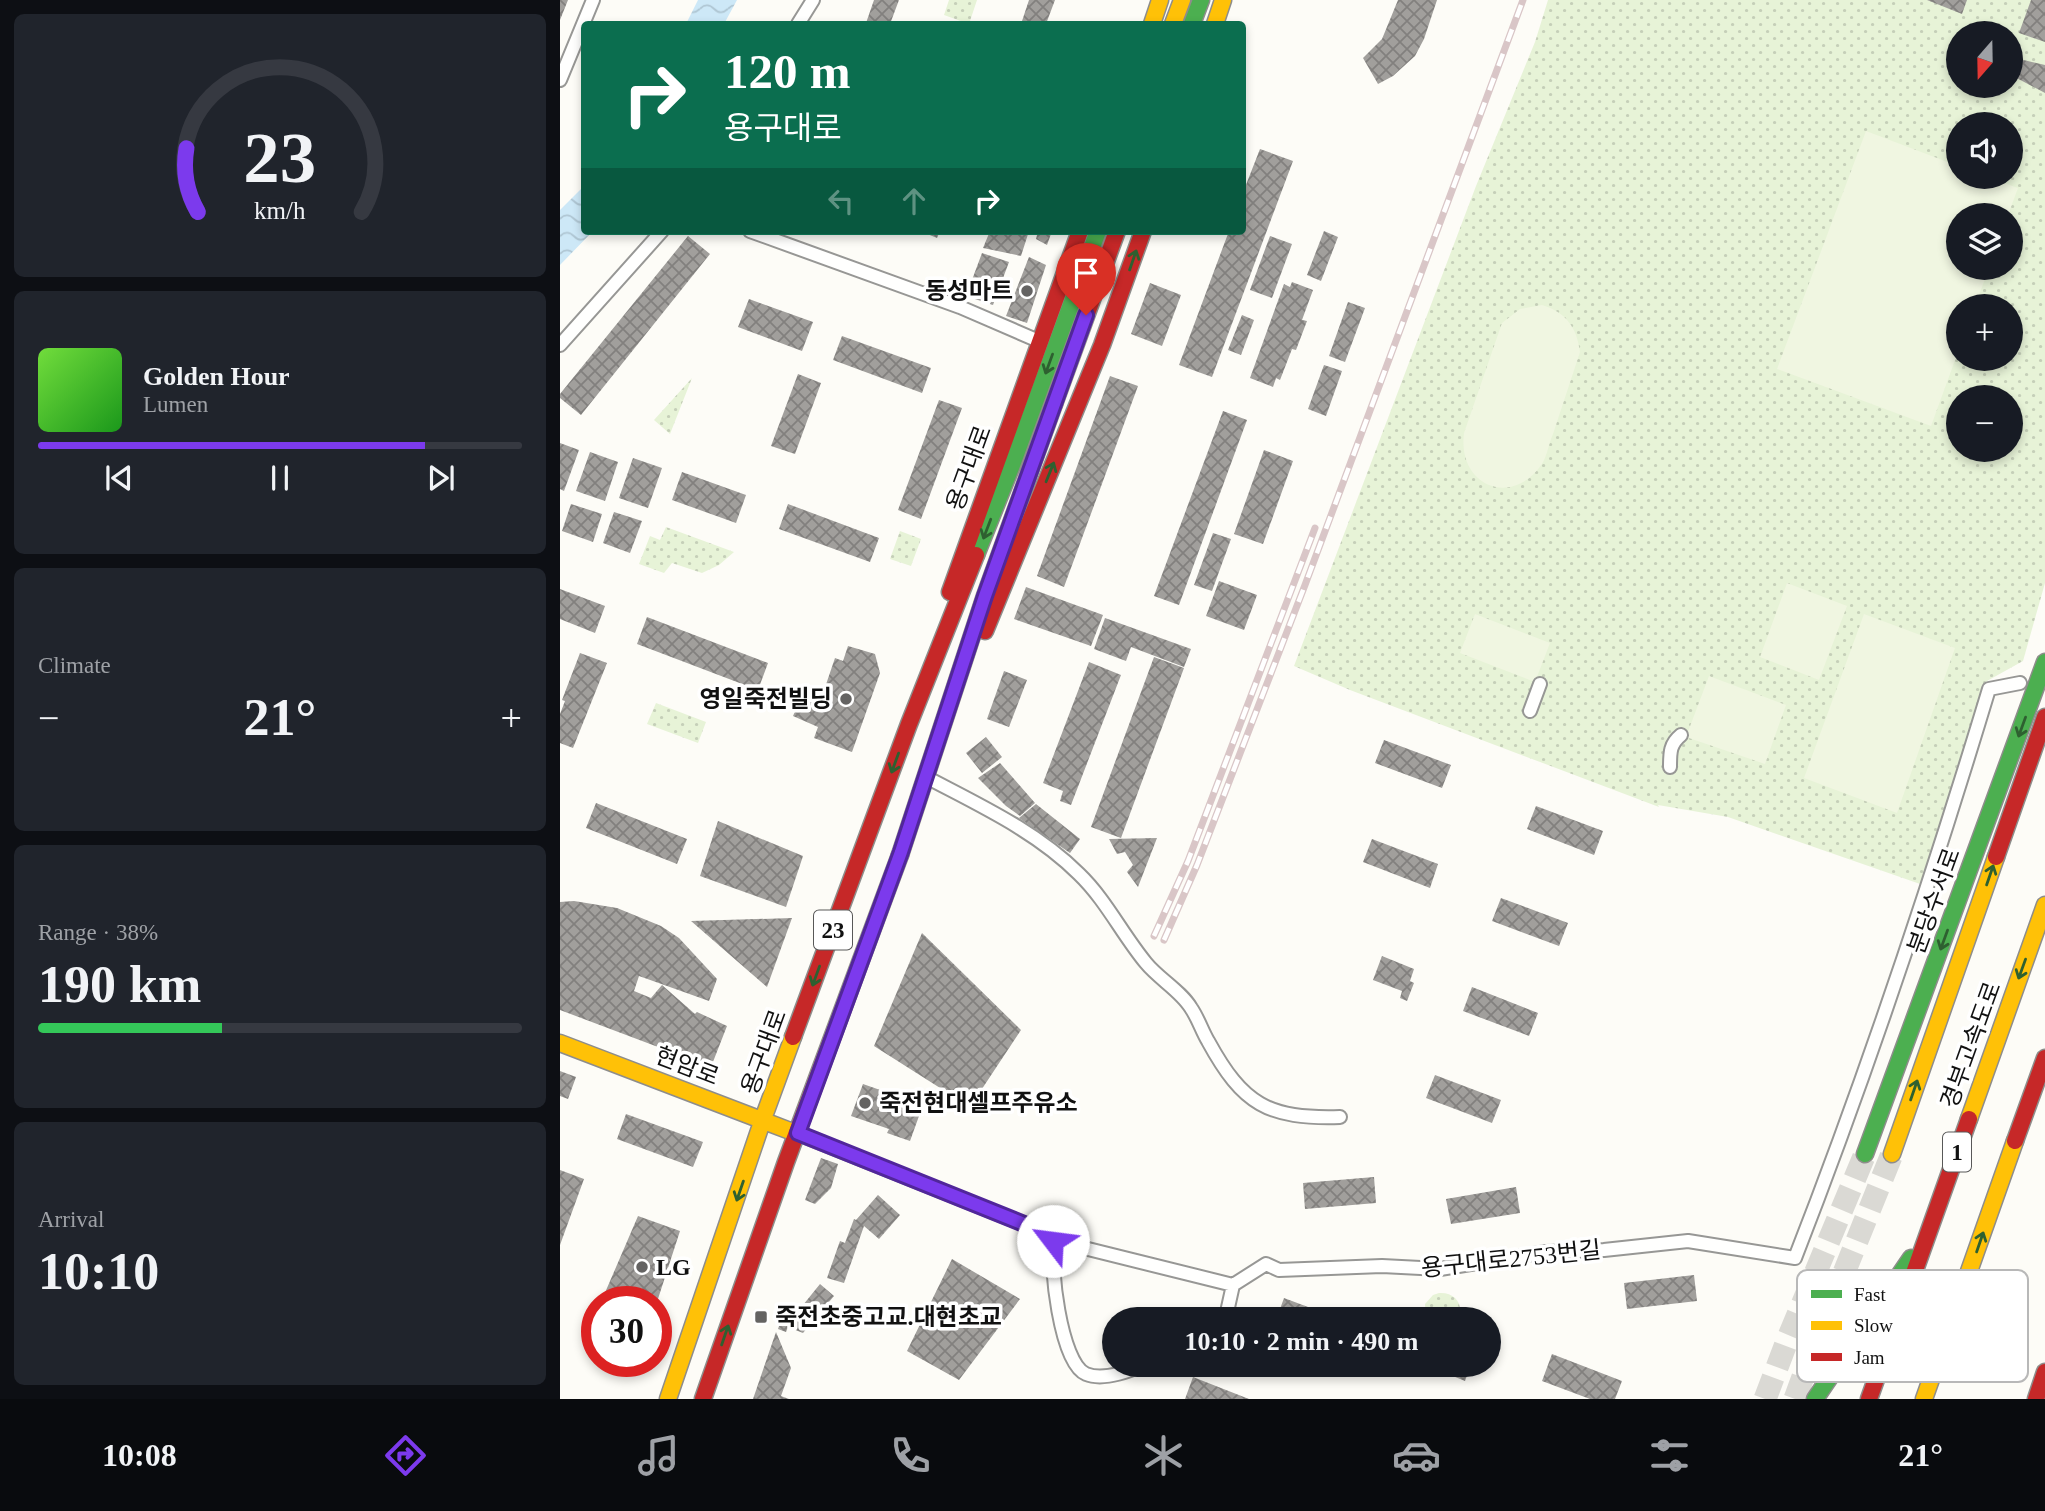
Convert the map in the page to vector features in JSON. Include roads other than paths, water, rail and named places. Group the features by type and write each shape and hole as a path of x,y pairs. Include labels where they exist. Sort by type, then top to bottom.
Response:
{"main road":[{"path":"1153,21 1160,0"},
{"path":"1174,21 1182,0"},
{"path":"1193,21 1201,0"},
{"path":"1216,21 1223,0"},
{"name":"용구대로","path":"909,724 953,582 1079,235"},
{"name":"용구대로","path":"668,1399 763,1119 909,724 1012,465 1097,235"},
{"path":"702,1399 926,777 985,596 1116,235"},
{"path":"938,738 999,601 1097,357 1142,235"},
{"name":"분당수서로","path":"1866,1154 2045,662"},
{"name":"분당수서로","path":"1892,1154 2045,718"},
{"name":"경부고속도로","path":"1916,1270 2045,905"},
{"name":"현암로","path":"560,1043 798,1133"},
{"name":"1","path":"1970,1270 2045,1058"},
{"path":"1902,1270 1930,1229"},
{"path":"2036,1399 2045,1372"},
{"path":"1815,1399 1826,1382"},
{"name":"경부고속도로","path":"1870,1399 1876,1382"},
{"name":"1","path":"1924,1399 1930,1382"}],"street":[{"path":"584,21 593,0"},
{"path":"800,21 813,0"},
{"path":"560,80 581,29"},
{"path":"560,345 658,235"},
{"path":"761,235 960,307 1041,342"},
{"name":"용구대로2753번길","path":"1233,1285 1266,1264 1279,1270 1382,1266 1440,1269 1546,1252 1604,1250 1688,1241 1795,1258 1843,1137 1932,877 1989,689 2020,683"},
{"path":"1530,711 1540,684"},
{"path":"1670,767 1670,749 1681,734"},
{"path":"926,777 1016,825 1077,872 1099,895 1145,962 1190,1005 1222,1064 1252,1100 1270,1110 1289,1115 1310,1118 1340,1117"},
{"path":"798,1133 1098,1253 1233,1285 1228,1307"},
{"path":"1054,1236 1052,1264 1055,1303 1074,1364 1084,1373 1102,1375"}],"water":[{"path":"698,0 737,0 726,21 688,21"},
{"path":"581,189 581,235 589,235 560,265 560,210"}],"tunnel":[{"path":"1817,1270 1865,1154"},
{"path":"1845,1270 1892,1154"},
{"path":"1765,1399 1797,1317"},
{"path":"1795,1399 1801,1382"}],"railway":[{"path":"1164,940 1197,865 1305,585 1523,0"},
{"path":"1154,936 1188,861 1315,528"}],"place":[{"name":"동성마트","path":"1027,291"},
{"name":"영일죽전빌딩","path":"846,699"},
{"name":"죽전현대셀프주유소","path":"865,1103"},
{"name":"LG","path":"642,1267"},
{"name":"죽전초중고교.대현초교","path":"761,1317"}]}
